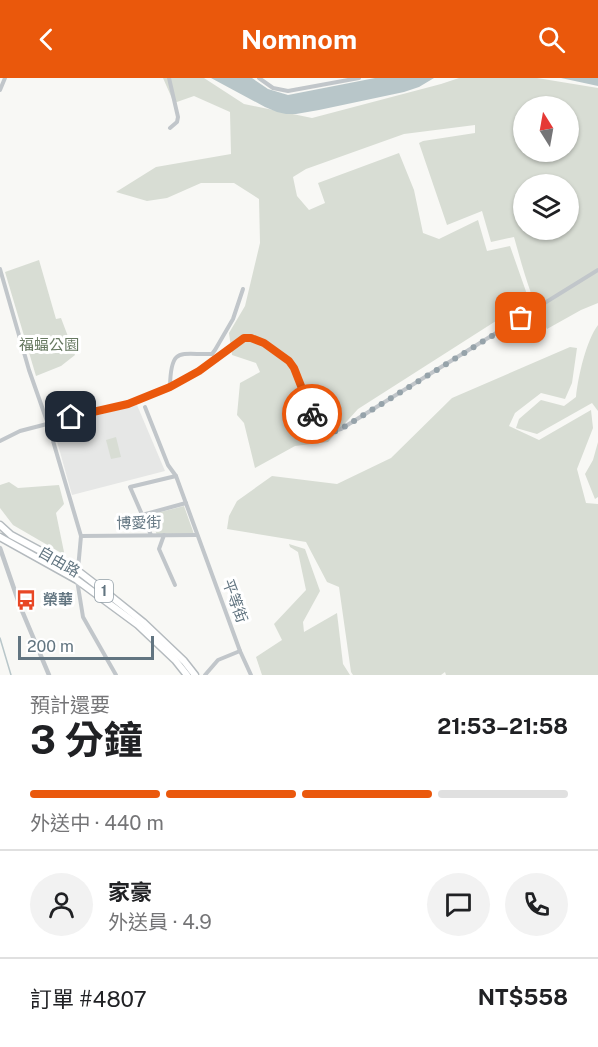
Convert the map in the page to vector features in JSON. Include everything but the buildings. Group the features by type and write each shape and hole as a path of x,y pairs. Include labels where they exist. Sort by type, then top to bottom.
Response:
{"main road":[{"name":"自由路","path":"0,525 11,535 78,572 184,661 195,675"},
{"name":"自由路","path":"0,537 77,580 148,630 187,675"}],"street":[{"path":"0,90 5,78"},
{"path":"168,78 178,117 177,122 170,128"},
{"path":"259,78 273,88 288,91 359,78"},
{"path":"0,269 81,536 77,580 83,617 116,675"},
{"path":"0,441 20,431 128,404 170,387 199,371 244,338 259,340 289,361 318,427 333,432 598,270"},
{"path":"170,387 172,364 178,356 188,353 212,354 215,350 233,319 243,289"},
{"name":"平等街","path":"145,407 168,465 176,476 250,675"},
{"path":"151,535 130,487 176,476"},
{"path":"142,514 186,503"},
{"path":"164,535 159,549 175,585"},
{"name":"博愛街","path":"81,536 198,535"},
{"path":"0,549 20,606 49,675"},
{"path":"205,675 218,660 240,651"}],"shaded area":[{"path":"211,78 252,78 268,89 288,95 375,78 434,78 419,87 404,92 319,110 286,114 265,107"},
{"path":"561,78 598,78 598,86"},
{"path":"137,405 165,471 72,495 53,427"}],"green space":[{"path":"163,78 204,78 244,104 312,118 459,78 537,78 598,88 598,303 547,329 532,296 515,240 579,240 579,174 513,174 513,237 491,242 482,211 447,225 419,143 475,133 475,125 404,134 306,169 293,177 297,196 309,210 325,203 318,183 399,153 414,190 423,233 439,239 478,220 487,251 510,246 529,300 358,409 328,442 295,446 255,468 244,423 237,415 240,383 260,372 256,363 232,355 229,333 245,306 260,243 259,199 234,183 201,183 167,198 147,201 116,192 156,167 231,154 230,112 194,96 174,103"},
{"name":"福蝠公園","path":"39,260 56,319 61,318 75,355 61,366 36,376 5,272"},
{"path":"598,325 598,411 592,403 537,434 516,428 519,419 541,400 564,406 576,397 586,350"},
{"path":"570,347 577,348 572,383 565,399 541,393 515,413 509,426 539,440 591,410 593,428 577,469 586,503 598,504 598,675 446,675 445,672 441,675 353,675 339,587 327,582 306,542 227,529 229,516 237,501 272,476 337,484 391,458 452,398"},
{"path":"116,437 121,457 111,459 106,440"},
{"path":"598,442 598,497 595,499 585,474 593,460"},
{"path":"9,482 18,488 59,485 64,504 56,513 63,554 13,525 0,508 0,485"},
{"path":"184,506 194,534 157,535 149,515"},
{"path":"289,544 305,549 320,591 303,622 304,632 337,613 343,664 350,675 262,675 256,657 282,640 274,624 306,590 298,552"}],"waterway":[{"path":"0,638 11,675"}],"way so far":[{"path":"312,414 318,427 333,432 341,429 521,318"}],"place":[{"name":"榮華","path":"26,600"}],"route":[{"path":"71,417 128,404 170,387 199,371 244,338 259,340 289,361 294,368 312,414"}]}
